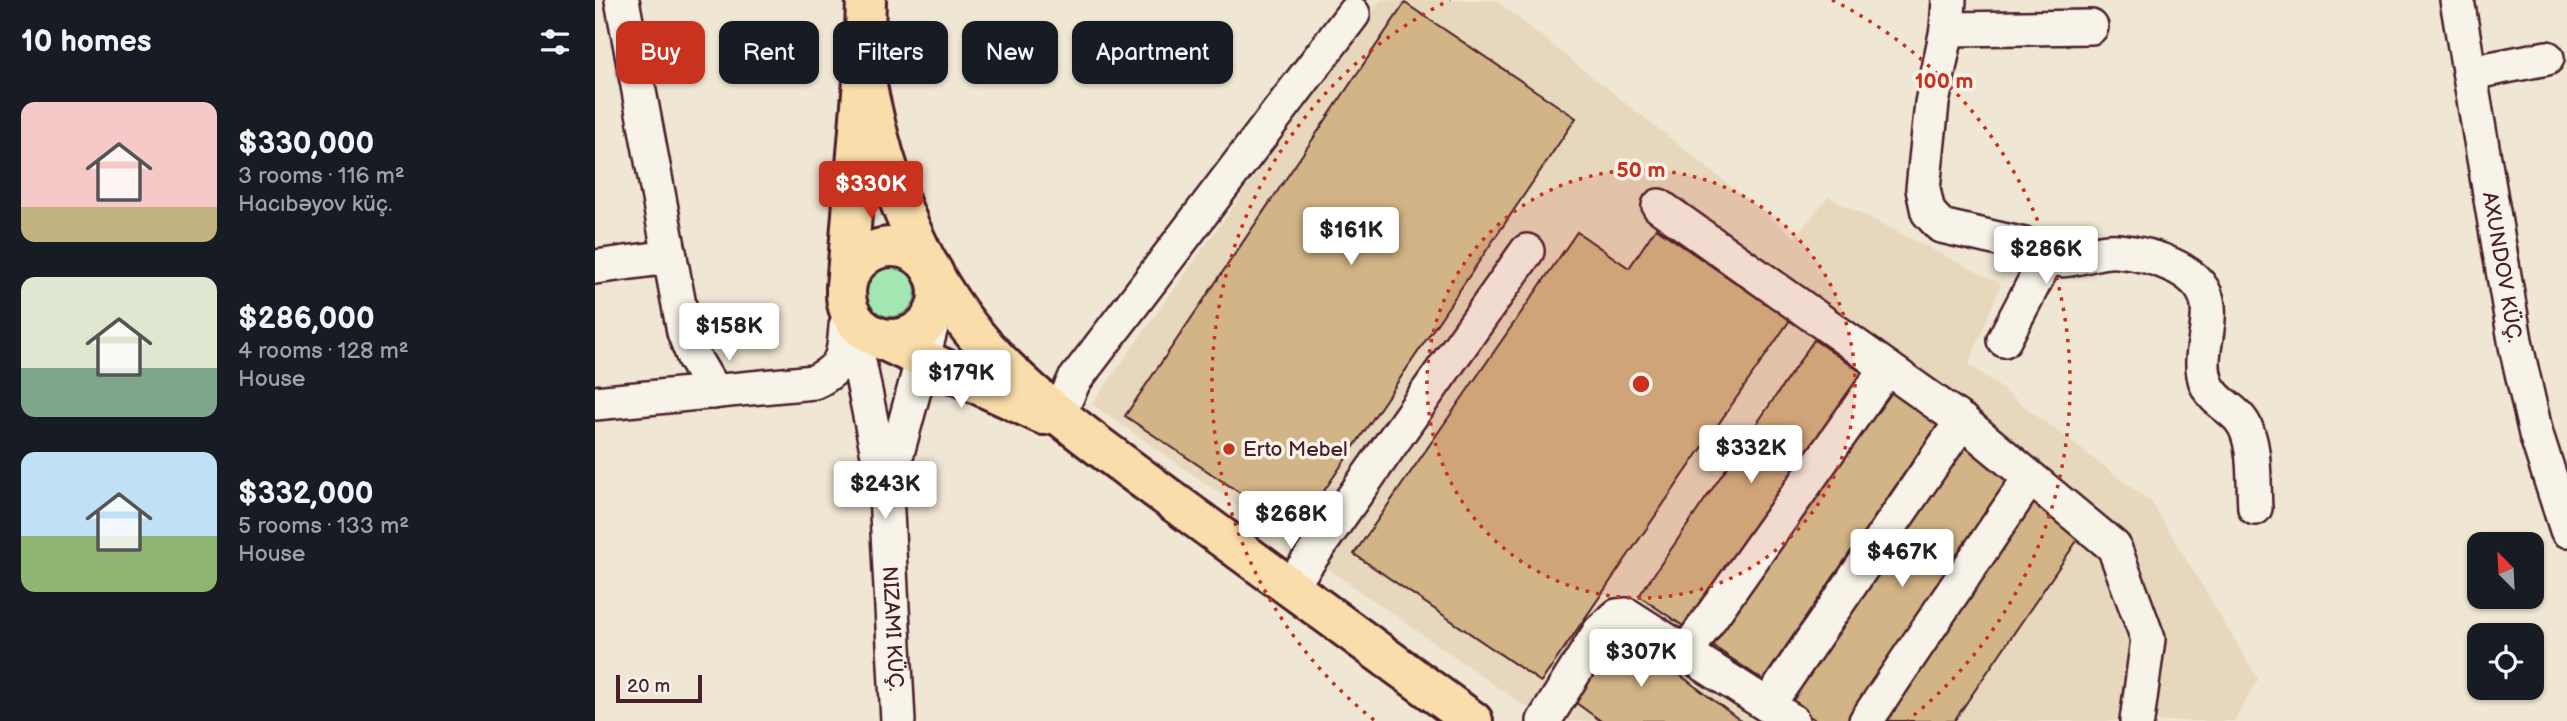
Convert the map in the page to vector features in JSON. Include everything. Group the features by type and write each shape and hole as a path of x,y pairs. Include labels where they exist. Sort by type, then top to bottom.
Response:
{"main road":[{"path":"865,21 866,0"},
{"path":"862,84 847,295 862,328 921,359 1067,421"},
{"path":"867,84 884,158 936,290 930,319 912,334 890,339 875,336"},
{"path":"847,295 859,261 871,252 885,248 915,253 936,290 995,356 1067,421 1473,721"}],"street":[{"path":"622,0 684,332 694,358 714,391"},
{"name":"AXUNDOV KÜÇ.","path":"2457,0 2516,346 2536,434 2567,530"},
{"path":"1067,421 1074,381 1353,14"},
{"path":"2091,27 1948,14 1933,103 1923,189 1928,212 1941,226 2038,248 2047,258 2060,262 2115,251 2153,257 2181,271 2199,285 2208,304 2202,368 2207,386 2218,402 2241,419 2249,441 2255,508"},
{"path":"2470,73 2547,58"},
{"path":"1659,206 1962,421 2114,547 2148,639 2137,721"},
{"path":"1290,587 1527,251"},
{"path":"595,267 670,257"},
{"path":"2004,340 2047,258"},
{"path":"886,494 936,290"},
{"path":"595,403 814,382 831,374 841,362 845,346 847,295"},
{"path":"847,295 886,494"},
{"path":"1687,650 1887,368"},
{"path":"1544,721 1600,631 1617,616 1627,615 1687,650 1780,713 1962,421"},
{"path":"1866,721 2029,479"},
{"name":"NIZAMI KÜÇ.","path":"886,494 898,721"}],"shaded area":[{"path":"1381,0 1495,0 1795,237 1828,197 2001,284 1969,364 2152,503 2258,679 2234,721 1546,721 1092,404"}],"green space":[{"path":"891,267 909,274 916,292 909,310 891,317 873,310 866,292 873,274"}],"building":[{"path":"1405,3 1576,118 1297,531 1125,416"},
{"path":"1656,228 1790,320 1541,682 1354,554 1577,232 1629,268"},
{"path":"1814,340 1864,374 1689,630 1639,596"},
{"path":"1888,390 1938,424 1763,680 1713,646"},
{"path":"1964,446 2014,480 1849,721 1817,721 1789,702"},
{"path":"2035,495 2085,529 1954,721 1880,721"},
{"path":"1619,629 1741,721 1601,721 1568,697"}],"place":[{"name":"Erto Mebel","path":"1229,449"}]}
